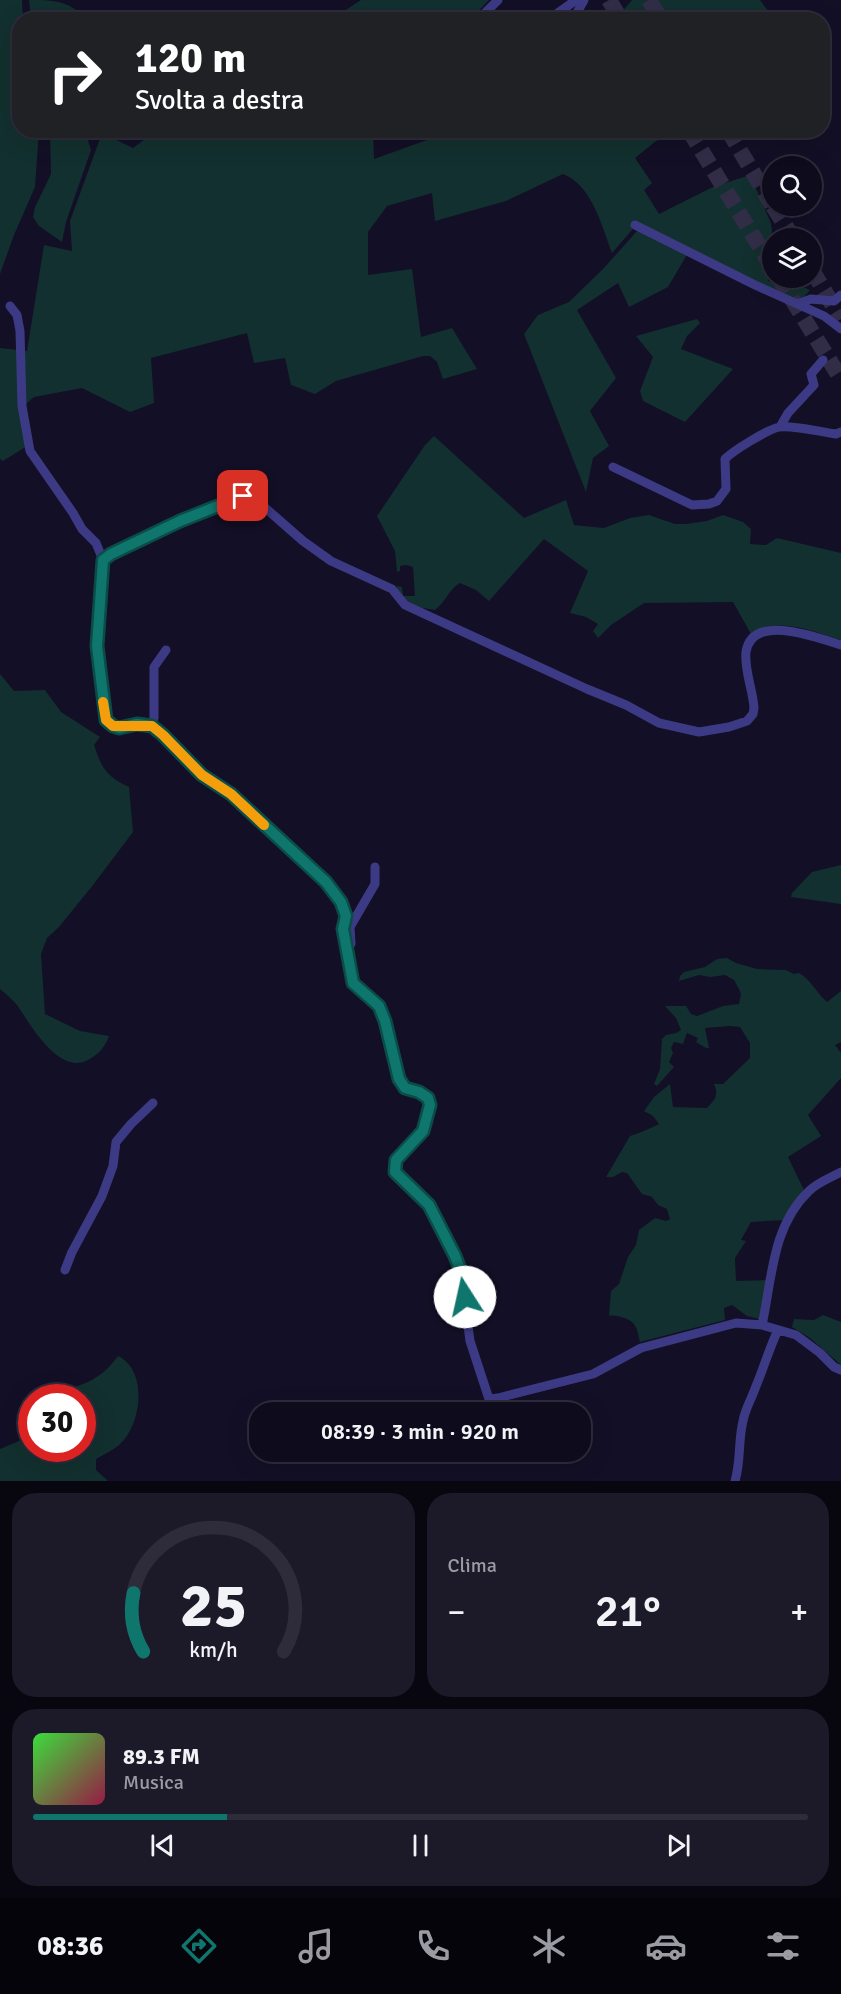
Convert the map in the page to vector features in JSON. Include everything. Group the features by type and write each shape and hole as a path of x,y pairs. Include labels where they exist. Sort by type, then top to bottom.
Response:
{"street":[{"path":"486,12 498,0"},
{"path":"559,12 576,0"},
{"path":"635,225 755,285 824,316 841,329"},
{"path":"798,304 811,299 834,301 841,295"},
{"path":"10,306 17,315 20,331 22,406 30,451 82,529 96,543 103,560 97,646 106,720 119,728 137,724 152,726 202,775 231,794 326,882 341,902 346,916 343,929 353,983 379,1006 385,1021 399,1079 405,1088 419,1092 428,1098 430,1105 423,1131 396,1160 395,1172 429,1205 455,1256 462,1282 470,1341 489,1399 593,1374 640,1348 736,1323 762,1325 796,1335 834,1367 841,1370"},
{"path":"613,467 692,505 710,504 723,495 726,489 725,459 732,452 780,427 788,413 814,385 812,374 823,360"},
{"path":"780,427 836,434 841,432"},
{"path":"103,560 180,521 243,496 262,505 303,541 331,561 392,589 405,605 626,705 659,723 699,732 738,724 747,721 753,714 754,698 746,654 751,640 760,634 788,630 841,645"},
{"path":"152,726 154,667 166,650"},
{"path":"351,972 354,959 350,927 375,884 375,867"},
{"path":"65,1270 102,1196 113,1166 116,1142 153,1103"},
{"path":"762,1325 774,1256 793,1210 809,1190 841,1172"},
{"path":"735,1481 741,1454 745,1412 778,1330"}],"green space":[{"path":"0,0 22,0 23,12 12,12 12,138 38,138 35,187 0,274"},
{"path":"29,0 66,4 79,12 30,12"},
{"path":"361,0 489,0 478,12 343,12"},
{"path":"632,0 760,0 769,12 622,12"},
{"path":"50,138 87,138 91,150 66,222 62,242 39,226 33,217 35,207 51,174"},
{"path":"100,138 112,138 133,148 147,138 373,138 374,159 432,138 666,138 656,141 635,158 652,183 644,190 659,214 713,187 750,175 762,202 762,216 768,216 772,228 762,228 762,286 632,226 632,230 612,253 600,219 589,197 573,179 563,174 506,201 435,221 432,193 387,206 368,232 368,275 412,269 421,337 452,328 477,369 443,379 437,362 430,356 423,356 336,381 315,394 291,385 285,358 254,363 247,333 151,358 154,403 130,412 82,388 34,397 21,408 27,446 3,461 0,459 0,348 27,351 44,245 72,251 70,221"},
{"path":"638,230 688,253 668,287 629,307 618,283 577,310 616,378 590,411 609,446 593,458 586,492 524,334 538,315 569,302"},
{"path":"766,288 810,290 799,303"},
{"path":"697,319 700,323 687,336 681,349 733,369 685,422 643,401 640,391 653,357 636,336"},
{"path":"434,436 524,518 566,500 574,525 604,528 630,518 649,515 675,524 686,524 707,521 723,515 743,522 751,529 750,544 766,545 777,538 841,553 841,640 807,629 784,626 773,626 751,634 733,602 644,603 611,625 598,638 593,631 598,624 586,617 570,613 588,571 544,539 489,601 476,590 460,583 435,610 411,606 397,590 397,586 402,587 403,596 415,596 413,567 400,566 400,571 397,572 395,551 377,516 425,445"},
{"path":"0,674 14,691 45,690 61,712 100,737 94,745 103,766 110,775 129,787 133,832 59,927 47,938 41,954 45,1014 80,1031 109,1036 98,1053 88,1060 77,1063 66,1061 46,1046 17,1005 0,989"},
{"path":"841,865 841,904 791,897 792,893 812,872"},
{"path":"727,958 757,969 799,973 827,1002 841,991 841,1042 835,1045 841,1053 841,1078 808,1115 821,1136 788,1157 804,1190 785,1220 751,1222 741,1240 746,1241 735,1258 736,1281 768,1280 759,1319 747,1316 732,1305 724,1308 725,1320 640,1342 636,1327 632,1322 618,1316 609,1316 611,1291 619,1284 628,1257 636,1245 639,1230 655,1218 666,1221 670,1219 667,1209 658,1205 652,1197 642,1194 627,1173 622,1172 613,1177 606,1177 630,1136 659,1124 653,1116 644,1111 654,1097 670,1084 673,1107 707,1108 715,1097 714,1084 723,1084 750,1058 750,1043 740,1027 705,1028 709,1048 696,1042 698,1038 687,1033 683,1044 674,1042 671,1048 673,1053 669,1062 674,1067 657,1086 654,1084 660,1069 662,1039 666,1035 681,1030 676,1018 665,1006 686,1006 691,1014 697,1016 723,1006 739,1004 741,994 739,989 734,980 725,975 710,977 699,975 679,981 684,972 705,967 717,959"},
{"path":"823,1315 841,1322 841,1365 810,1338 792,1327 794,1319 814,1320"},
{"path":"118,1356 128,1363 134,1373 138,1385 137,1411 133,1424 118,1446 96,1459 96,1384 82,1384 97,1377"},
{"path":"18,1441 18,1462 96,1462 96,1470 108,1481 0,1481 0,1449"}],"tunnel":[{"path":"609,0 616,12"},
{"path":"649,0 656,12"},
{"path":"694,138 762,250"},
{"path":"733,138 762,188"},
{"path":"779,216 787,228"},
{"path":"822,287 841,319"},
{"path":"785,288 841,379"}],"slow traffic":[{"path":"103,702 106,720 113,726 119,728 137,724 152,726 202,775 231,794 264,825"}],"route":[{"path":"243,496 180,521 103,560 97,646 106,720 119,728 137,724 152,726 202,775 231,794 326,882 341,902 346,916 343,929 353,983 379,1006 385,1021 399,1079 405,1088 419,1092 428,1098 430,1105 423,1131 396,1160 395,1172 429,1205 455,1256 465,1297"}]}
